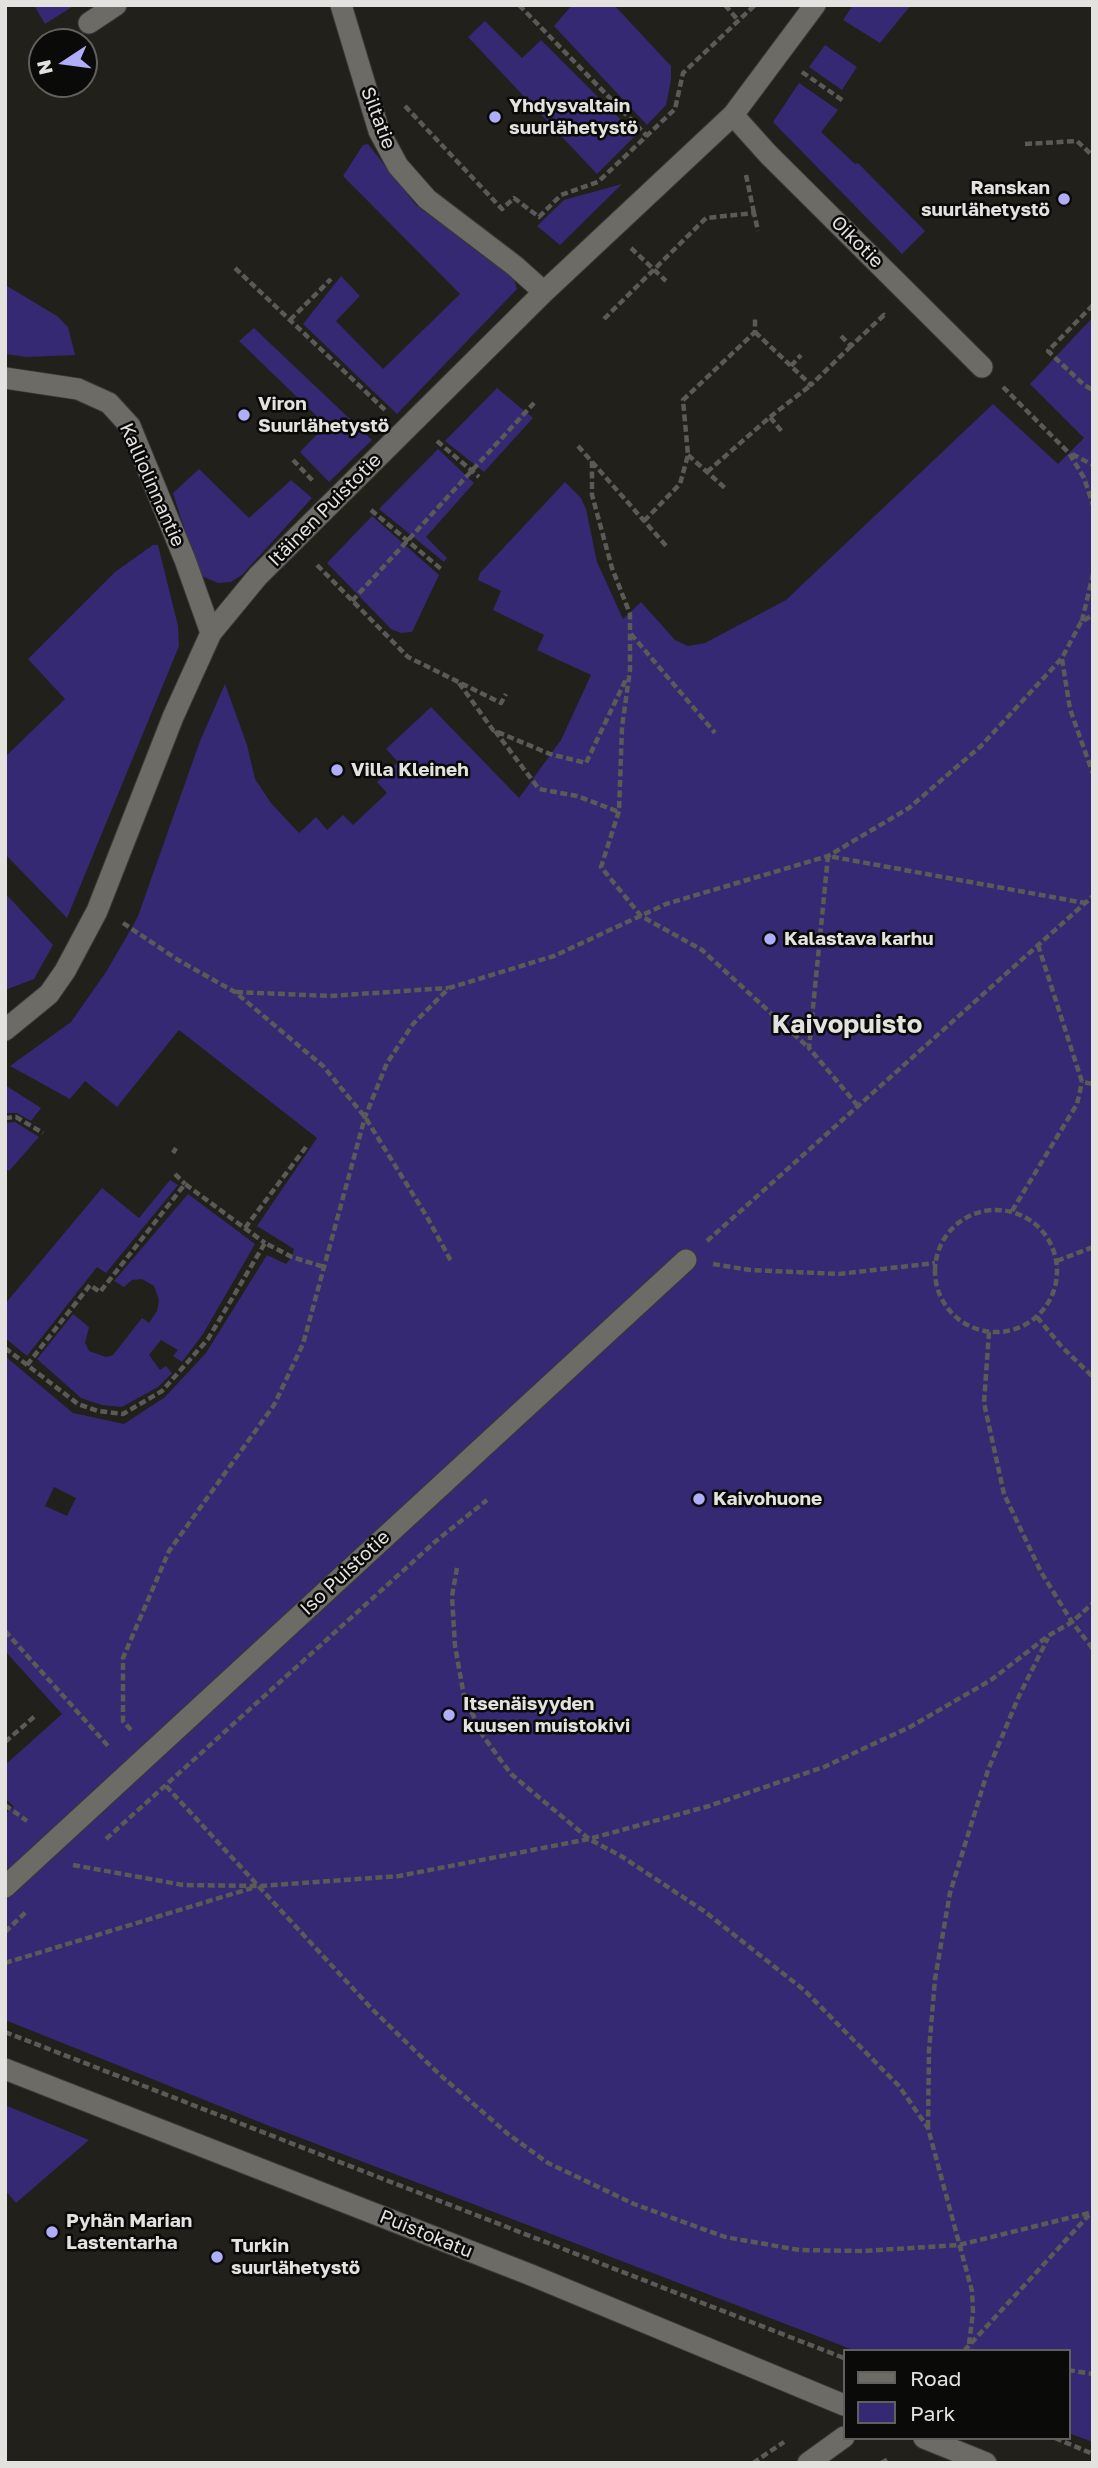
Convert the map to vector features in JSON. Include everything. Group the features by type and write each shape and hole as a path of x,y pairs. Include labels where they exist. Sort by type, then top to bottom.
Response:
{"street":[{"path":"89,23 116,5"},
{"name":"Siltatie","path":"341,5 379,131 398,166 427,200 515,266 544,292"},
{"name":"Itäinen Puistotie","path":"5,1030 50,995 97,911 173,717 211,633 258,576 544,292 733,115 815,5"},
{"name":"Oikotie","path":"733,115 982,367"},
{"name":"Kalliolinnantie","path":"5,378 78,389 109,403 130,426 185,560 211,633"},
{"name":"Iso Puistotie","path":"5,1887 686,1260"},
{"name":"Puistokatu","path":"5,2069 531,2275 842,2403"},
{"path":"808,2463 842,2438"},
{"path":"929,2440 986,2463"}],"path":[{"path":"519,5 647,136"},
{"path":"725,5 737,19"},
{"path":"401,94 405,106 502,209 514,198 539,218 561,195 597,182 675,109 683,73 737,19 755,5"},
{"path":"798,69 845,102"},
{"path":"1025,144 1077,141 1093,156"},
{"path":"744,163 758,231"},
{"path":"604,319 706,218 754,213"},
{"path":"631,248 666,281"},
{"path":"234,268 406,430"},
{"path":"290,320 331,279"},
{"path":"1093,305 1048,351 1084,385 1093,390"},
{"path":"707,472 811,385 884,315 893,325"},
{"path":"755,317 755,332 811,385"},
{"path":"644,522 680,484 688,455 683,400 755,332"},
{"path":"841,336 851,345"},
{"path":"790,366 801,355"},
{"path":"982,367 1069,453 1084,478 1093,505"},
{"path":"352,601 534,403"},
{"path":"770,417 783,433"},
{"path":"437,441 479,477"},
{"path":"578,446 668,548"},
{"path":"1069,453 1093,465"},
{"path":"688,455 725,488"},
{"path":"293,460 306,473"},
{"path":"592,461 592,495 612,568 630,614 630,670 622,727 619,812 601,867 641,916 702,950 809,1048 858,1106"},
{"path":"371,510 441,569"},
{"path":"317,565 408,657 500,703 506,694"},
{"path":"235,992 330,996 449,988 554,956 666,904 828,856 909,808 981,746 1062,658 1082,622 1093,574"},
{"path":"1082,622 1093,615"},
{"path":"630,633 715,733"},
{"path":"1062,658 1070,709 1093,774"},
{"path":"494,730 550,754 586,763 630,670"},
{"path":"459,682 539,789 577,796 619,812"},
{"path":"828,856 1085,903"},
{"path":"809,1048 828,856"},
{"path":"686,1260 1093,896"},
{"path":"97,911 125,924 178,960 235,992 323,1066 365,1117 451,1261"},
{"path":"1012,1211 1077,1104 1083,1082 1038,945"},
{"path":"123,1721 122,1658 169,1551 274,1405 303,1344 365,1117 387,1063 413,1024 449,988"},
{"path":"1083,1082 1093,1084"},
{"path":"5,1118 16,1117 43,1133"},
{"path":"245,1228 306,1147"},
{"path":"175,1174 264,1243 292,1257 324,1267"},
{"path":"27,1365 90,1285 100,1292 185,1184"},
{"path":"991,1209 1012,1211 1028,1218 1042,1230 1052,1244 1057,1261 1057,1282 1050,1301 1037,1317 1023,1327 1007,1332 989,1332 970,1327 955,1316 943,1301 936,1283 935,1263 941,1243 954,1226 971,1215 991,1209"},
{"path":"5,1348 78,1404 98,1411 123,1414 162,1391 208,1339 264,1243"},
{"path":"1057,1261 1093,1247"},
{"path":"686,1260 750,1270 839,1274 935,1263"},
{"path":"1037,1317 1093,1377"},
{"path":"989,1332 984,1403 1004,1494 1041,1572 1093,1650"},
{"path":"96,1848 436,1541 488,1500"},
{"path":"457,1568 452,1596 455,1646 464,1696 483,1737 511,1774 589,1839 621,1856 704,1911 804,1990 899,2086 928,2128"},
{"path":"38,1858 183,1885 259,1886 399,1876 589,1839 709,1806 824,1767 910,1727 991,1680 1048,1636 1072,1622 1093,1602"},
{"path":"5,1631 109,1746"},
{"path":"969,2344 973,2312 972,2291 928,2128 929,2051 935,1979 950,1893 988,1770 1048,1636"},
{"path":"5,1742 35,1716"},
{"path":"166,1786 371,2008 508,2134 548,2163 634,2204 724,2237 799,2250 959,2245 1091,2213"},
{"path":"5,1805 27,1821"},
{"path":"66,1875 86,1857"},
{"path":"5,1963 259,1886"},
{"path":"5,1931 36,1903"},
{"path":"5,2032 842,2357"},
{"path":"965,2349 1091,2213"},
{"path":"1070,2370 1093,2374"},
{"path":"753,2463 794,2435"},
{"path":"1060,2440 1093,2454"},
{"path":"881,2463 890,2458"}],"green space":[{"path":"34,5 75,5 45,24"},
{"path":"572,5 614,5 671,66 666,105 647,125 554,26"},
{"path":"853,5 911,5 880,43 843,20"},
{"path":"485,21 522,58 541,40 636,135 597,174 468,37"},
{"path":"825,45 857,67 842,90 809,67"},
{"path":"799,83 838,110 821,132 855,164 858,163 925,231 902,254 773,122"},
{"path":"368,144 416,205 514,279 517,289 397,414 303,324 341,276 360,296 336,321 383,369 460,294 343,176 363,145"},
{"path":"622,184 560,245 537,226 564,200"},
{"path":"7,286 57,316 68,327 75,355 27,357 5,354"},
{"name":"Kaivopuisto","path":"1093,317 1093,2442 1070,2434 1070,2349 851,2349 267,2125 5,2020 5,1814 14,1807 5,1798 5,1765 62,1714 5,1651 5,1356 73,1413 124,1424 165,1397 206,1353 267,1255 286,1264 292,1257 294,1249 257,1226 317,1138 179,1030 117,1107 85,1081 70,1099 10,1066 71,1022 127,936 138,916 200,741 225,684 247,745 255,779 271,803 299,833 316,817 327,830 343,815 353,825 387,793 377,782 398,762 386,749 431,707 519,798 561,740 591,675 537,650 544,635 493,610 501,591 478,580 480,573 565,482 581,498 586,509 597,562 623,619 641,602 675,640 688,646 705,643 786,600 993,404 1058,464 1084,438 1030,384","holes":["54,1487 76,1498 67,1516 45,1506"]},
{"path":"254,328 372,440 329,482 300,452 326,425 239,341"},
{"path":"497,388 533,418 484,472 445,441"},
{"path":"438,449 474,483 426,537 447,558 444,562 379,509"},
{"path":"199,469 249,518 291,480 312,498 242,575 231,582 218,583 199,575 173,493"},
{"path":"372,516 439,575 412,632 401,633 391,629 327,563"},
{"path":"153,545 158,545 178,626 179,646 67,918 5,854 5,757 65,699 28,659 115,572"},
{"path":"5,893 53,945 34,979 5,990"},
{"path":"5,1085 41,1108 31,1121 17,1113 5,1113"},
{"path":"15,1122 39,1137 9,1171 5,1168 5,1123"},
{"path":"170,1180 178,1185 106,1273 97,1267 27,1356 5,1338 5,1304 102,1188 139,1218"},
{"path":"188,1194 255,1244 203,1334 182,1362 173,1356 178,1350 161,1340 149,1355 160,1370 166,1366 172,1373 158,1387 122,1407 102,1405 81,1398 37,1359 73,1314 89,1327 85,1343 89,1351 106,1357 113,1355 142,1318 149,1323 157,1311 159,1300 154,1286 142,1279 132,1280 124,1287 114,1281"},
{"path":"5,2105 89,2140 16,2203 5,2190"}],"place":[{"name":"Yhdysvaltain suurlähetystö","path":"495,117"},
{"name":"Ranskan suurlähetystö","path":"1064,199"},
{"name":"Viron Suurlähetystö","path":"244,415"},
{"name":"Villa Kleineh","path":"337,770"},
{"name":"Kalastava karhu","path":"770,939"},
{"name":"Kaivohuone","path":"699,1499"},
{"name":"Itsenäisyyden kuusen muistokivi","path":"449,1715"},
{"name":"Pyhän Marian Lastentarha","path":"52,2232"},
{"name":"Turkin suurlähetystö","path":"217,2257"}],"district":[{"name":"Kaivopuisto","path":"847,1025"}]}
